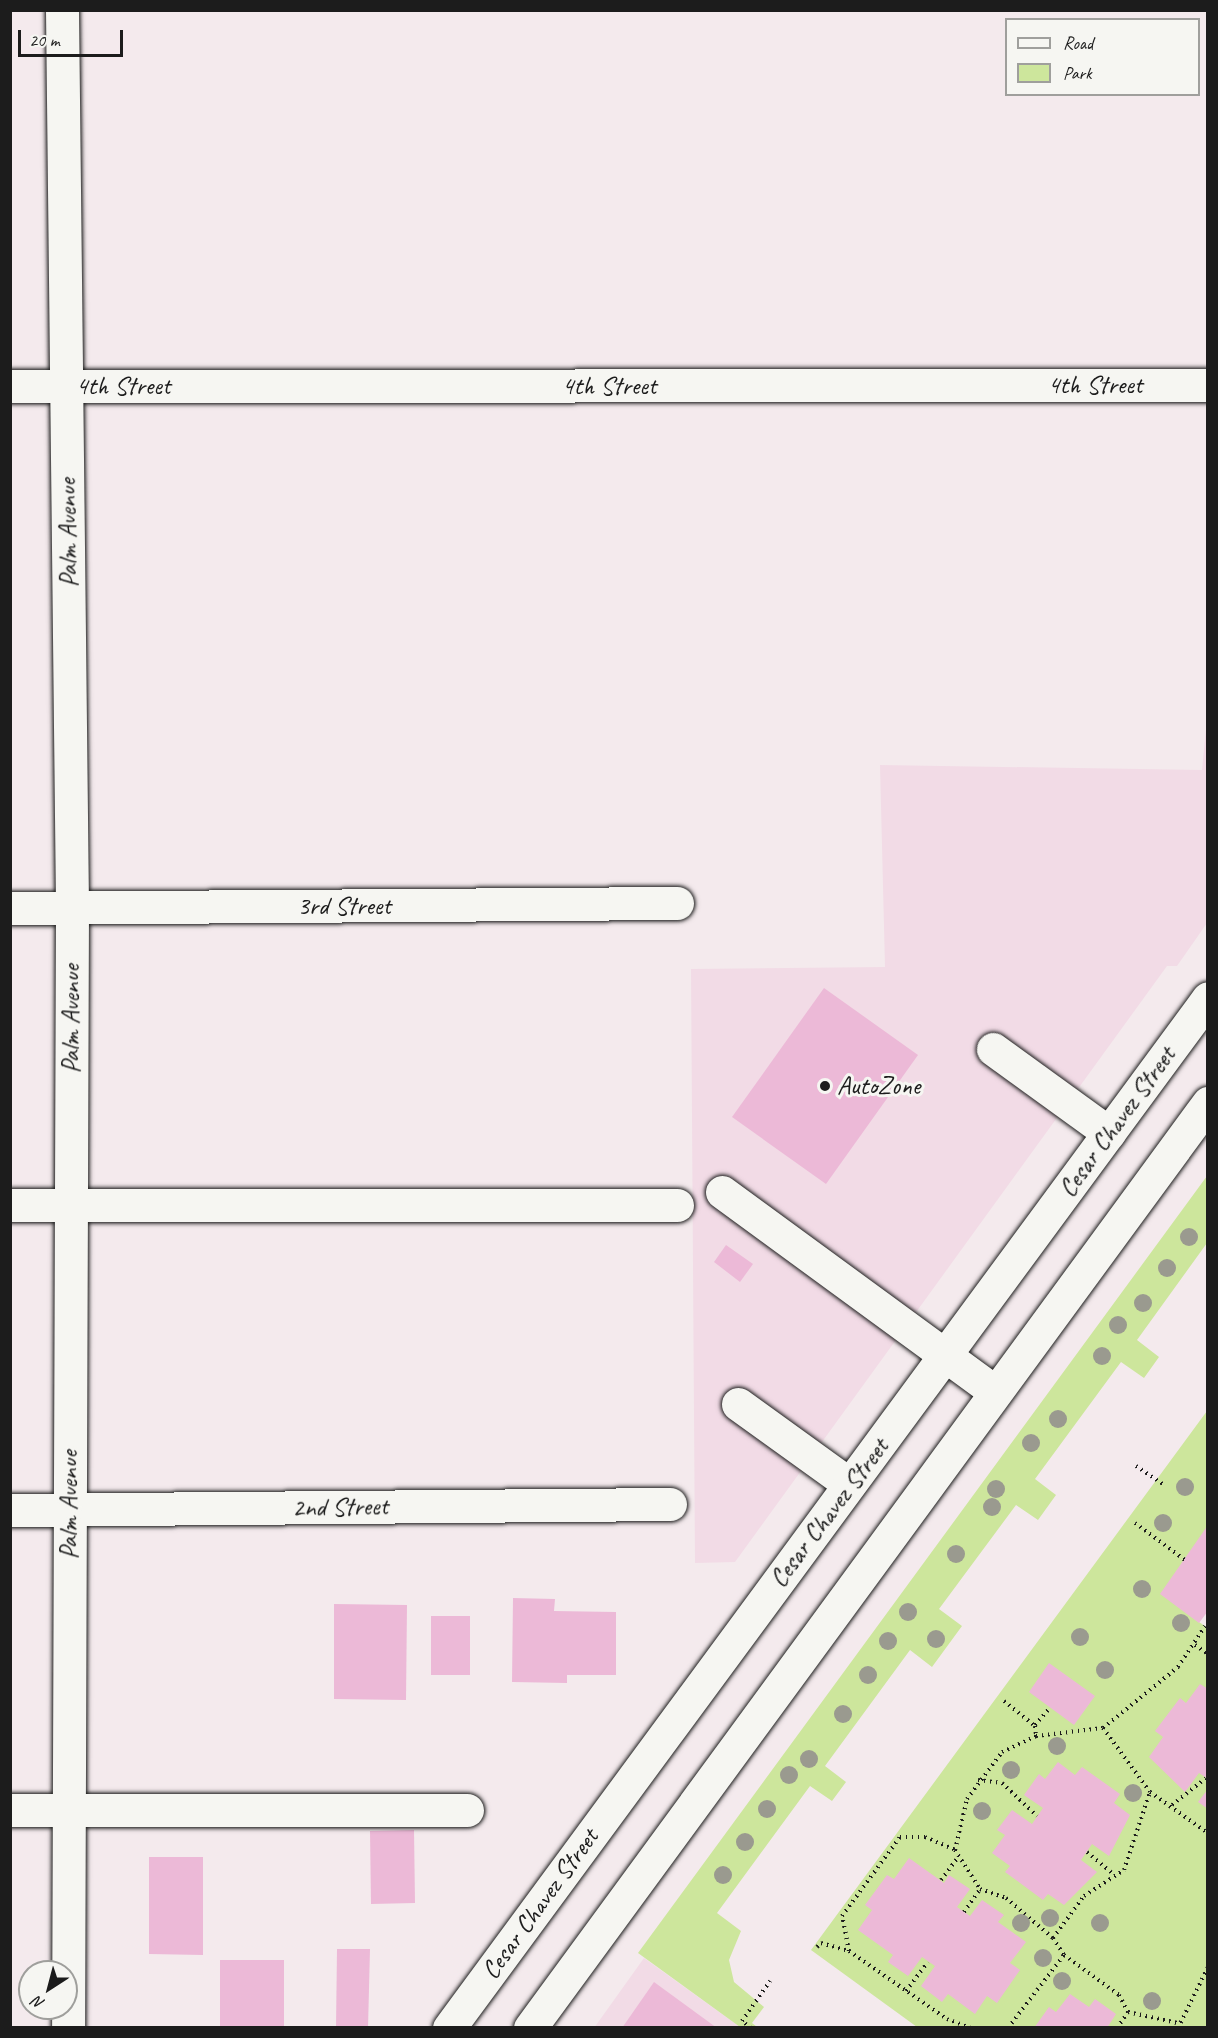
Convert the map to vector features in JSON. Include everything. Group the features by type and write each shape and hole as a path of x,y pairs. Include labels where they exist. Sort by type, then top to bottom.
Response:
{"street":[{"name":"Palm Avenue","path":"62,10 72,908 68,2028"},
{"name":"4th Street","path":"10,386 1208,385"},
{"name":"3rd Street","path":"10,908 677,903"},
{"name":"Cesar Chavez Street","path":"449,2028 1208,998"},
{"path":"993,1049 1109,1133"},
{"path":"530,2028 994,1391 1208,1103"},
{"path":"722,1192 994,1391"},
{"path":"10,1205 677,1204"},
{"path":"738,1404 849,1485"},
{"name":"2nd Street","path":"10,1510 670,1504"},
{"path":"10,1810 467,1810"}],"path":[{"path":"1136,1466 1162,1484"},
{"path":"1135,1523 1185,1560"},
{"path":"955,1850 967,1799 978,1780 1002,1752 1036,1736 1103,1728 1178,1667 1195,1645 1205,1626"},
{"path":"1195,1645 1208,1654"},
{"path":"1004,1701 1035,1725"},
{"path":"1036,1736 1035,1725 1050,1708"},
{"path":"1103,1728 1150,1792 1172,1805 1208,1833"},
{"path":"1172,1805 1206,1778"},
{"path":"978,1780 1002,1783 1037,1816"},
{"path":"1053,1938 1084,1896 1114,1875 1132,1857 1150,1792"},
{"path":"849,1951 842,1916 900,1837 934,1839 955,1850 981,1889 1006,1898 1053,1938 1064,1954 1119,1995 1128,2012 1178,2025 1205,1977 1208,1967"},
{"path":"1087,1852 1114,1875"},
{"path":"940,1880 959,1856"},
{"path":"964,1912 981,1889"},
{"path":"817,1947 821,1942 849,1951 906,1991 970,2028"},
{"path":"1008,2028 1064,1954"},
{"path":"906,1991 928,1962"},
{"path":"751,2028 742,2021 770,1982"},
{"path":"1117,2028 1128,2012"}],"shaded area":[{"path":"1207,719 1207,923 1177,966 1167,966 735,1562 695,1563 691,969 885,967 880,765 1202,770"},
{"path":"644,1958 740,2027 594,2028"}],"green space":[{"path":"1207,1176 1207,1243 1137,1340 1159,1357 1144,1378 1121,1362 1035,1479 1056,1495 1038,1520 1016,1505 939,1609 962,1626 932,1667 910,1650 825,1766 846,1782 832,1801 810,1786 717,1913 741,1931 729,1960 734,1982 764,2007 752,2023 757,2027 740,2027 638,1953"},
{"path":"1207,1411 1208,1601 1199,1622 1208,1628 1207,2027 917,2027 811,1950"}],"building":[{"name":"AutoZone","path":"824,988 918,1055 826,1184 732,1117"},
{"path":"726,1245 753,1264 740,1282 714,1262"},
{"path":"1208,1525 1208,1611 1199,1623 1160,1594"},
{"path":"513,1598 555,1599 554,1611 616,1612 616,1675 567,1675 567,1683 512,1682"},
{"path":"334,1604 407,1605 406,1700 334,1699"},
{"path":"431,1616 470,1616 470,1675 431,1675"},
{"path":"1049,1663 1095,1696 1074,1725 1029,1692"},
{"path":"1200,1684 1208,1689 1208,1779 1199,1773 1185,1792 1149,1757 1163,1737 1155,1731 1180,1698 1186,1703"},
{"path":"1058,1762 1075,1775 1082,1767 1120,1794 1114,1803 1130,1815 1109,1856 1092,1844 1081,1860 1097,1872 1064,1905 1048,1894 1043,1900 1005,1872 1010,1866 992,1853 1005,1835 997,1830 1012,1810 1032,1824 1043,1808 1024,1795 1039,1774 1045,1779"},
{"path":"1208,1789 1208,1809 1198,1802"},
{"path":"414,1830 415,1903 371,1904 370,1831"},
{"path":"149,1857 203,1857 203,1955 149,1954"},
{"path":"909,1858 944,1883 949,1875 970,1889 957,1907 970,1916 982,1900 1004,1915 998,1922 1026,1942 1010,1963 1020,1970 997,2003 987,1996 975,2014 948,1994 942,2002 921,1986 935,1966 922,1957 908,1976 888,1962 893,1955 858,1930 872,1910 865,1905 887,1875 894,1879"},
{"path":"337,1949 370,1949 368,2028 336,2028"},
{"path":"220,1960 284,1960 284,2028 220,2028"},
{"path":"654,1982 717,2028 622,2028"},
{"path":"1070,1994 1089,2007 1095,1999 1116,2014 1107,2028 1034,2028 1049,2007 1056,2012"}],"place":[{"name":"AutoZone","path":"825,1086"}]}
